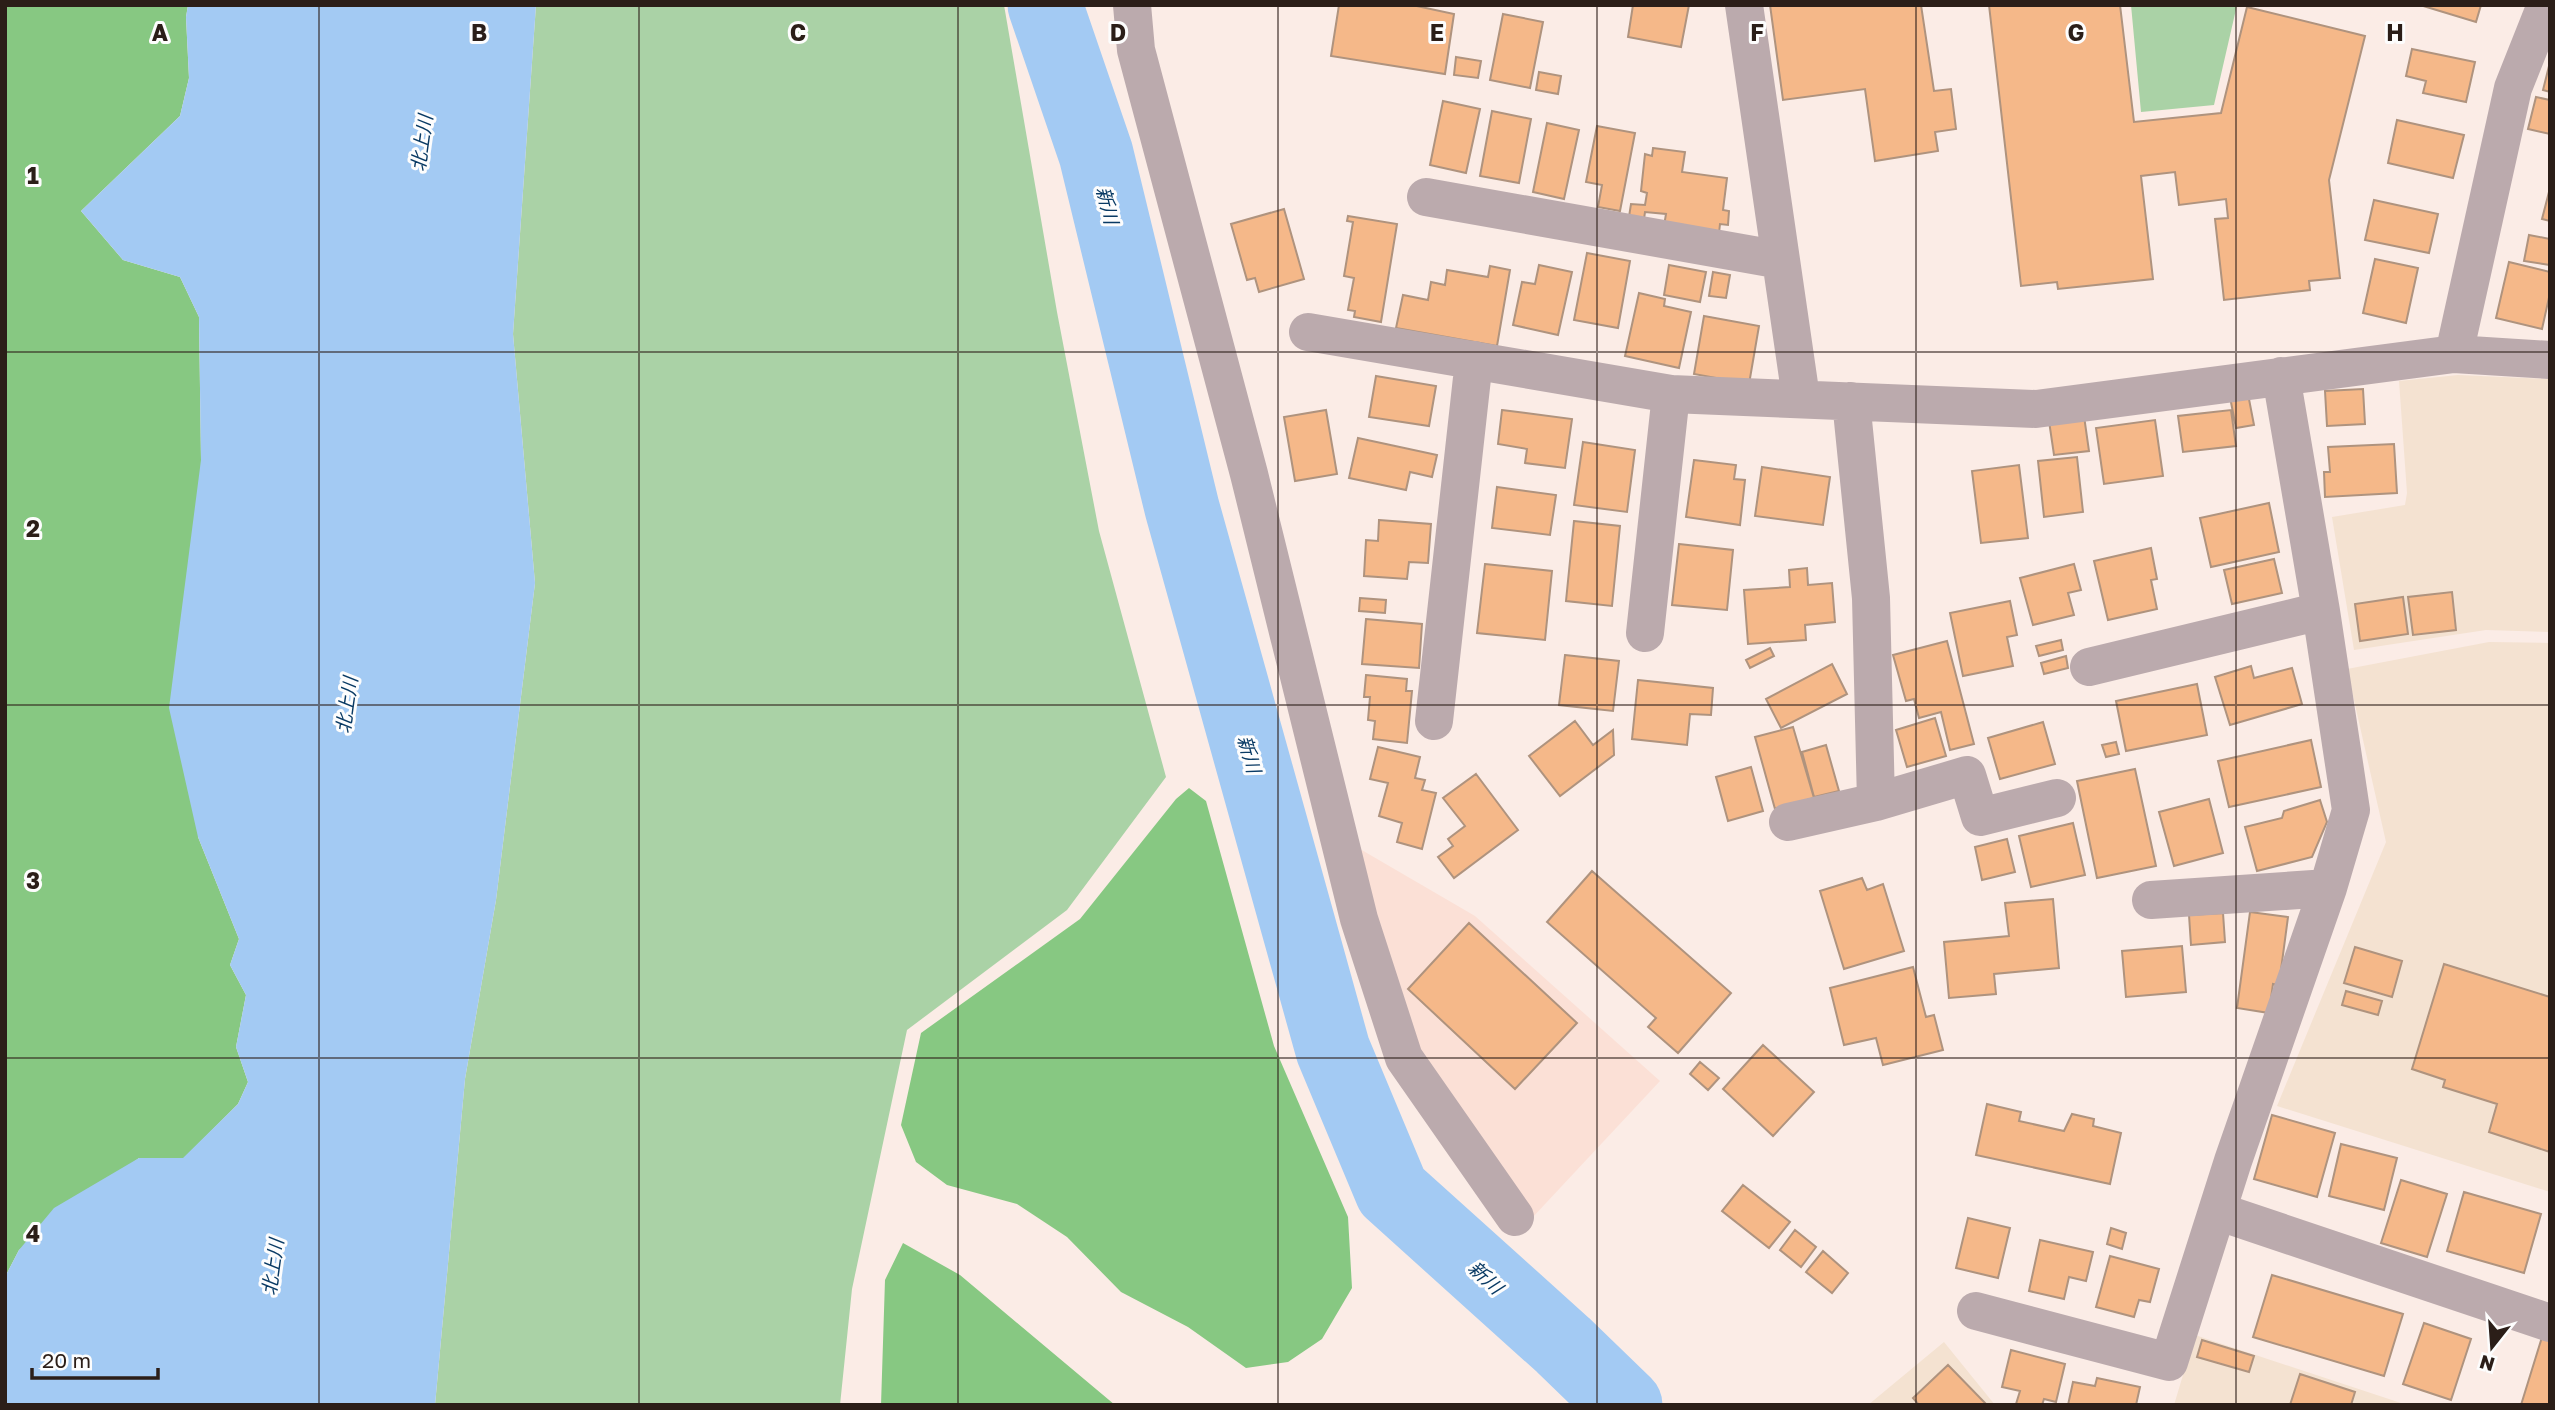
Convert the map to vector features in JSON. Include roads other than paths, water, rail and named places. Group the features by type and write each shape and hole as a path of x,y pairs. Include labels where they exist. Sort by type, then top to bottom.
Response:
{"street":[{"path":"1132,5 1136,50 1249,474 1363,932 1404,1058 1515,1217"},
{"path":"1744,5 1801,398"},
{"path":"2454,354 2513,88 2546,5"},
{"path":"1426,197 1781,260"},
{"path":"1308,332 1671,394 2036,409 2454,354 2550,360"},
{"path":"1434,721 1474,360"},
{"path":"1976,1311 2169,1362 2217,1211 2328,888 2351,810 2281,376"},
{"path":"1645,633 1671,394"},
{"path":"1851,401 1871,598 1876,802"},
{"path":"2089,667 2321,611"},
{"path":"1788,822 1876,802 1967,775 1980,817 2057,798"},
{"path":"2151,900 2328,888"},
{"path":"2217,1211 2550,1323"}],"water":[{"name":"北上川","path":"188,5 536,5 513,334 535,583 496,900 465,1079 435,1405 5,1405 5,1277 19,1250 54,1208 139,1158 183,1158 238,1104 248,1082 236,1047 246,995 230,965 239,939 198,837 169,708 201,460 199,317 180,277 123,260 81,211 180,116 189,78 186,17"}],"waterway":[{"name":"新川","path":"1045,5 1096,154 1182,508 1333,1050 1392,1191 1563,1345 1625,1405"}]}
